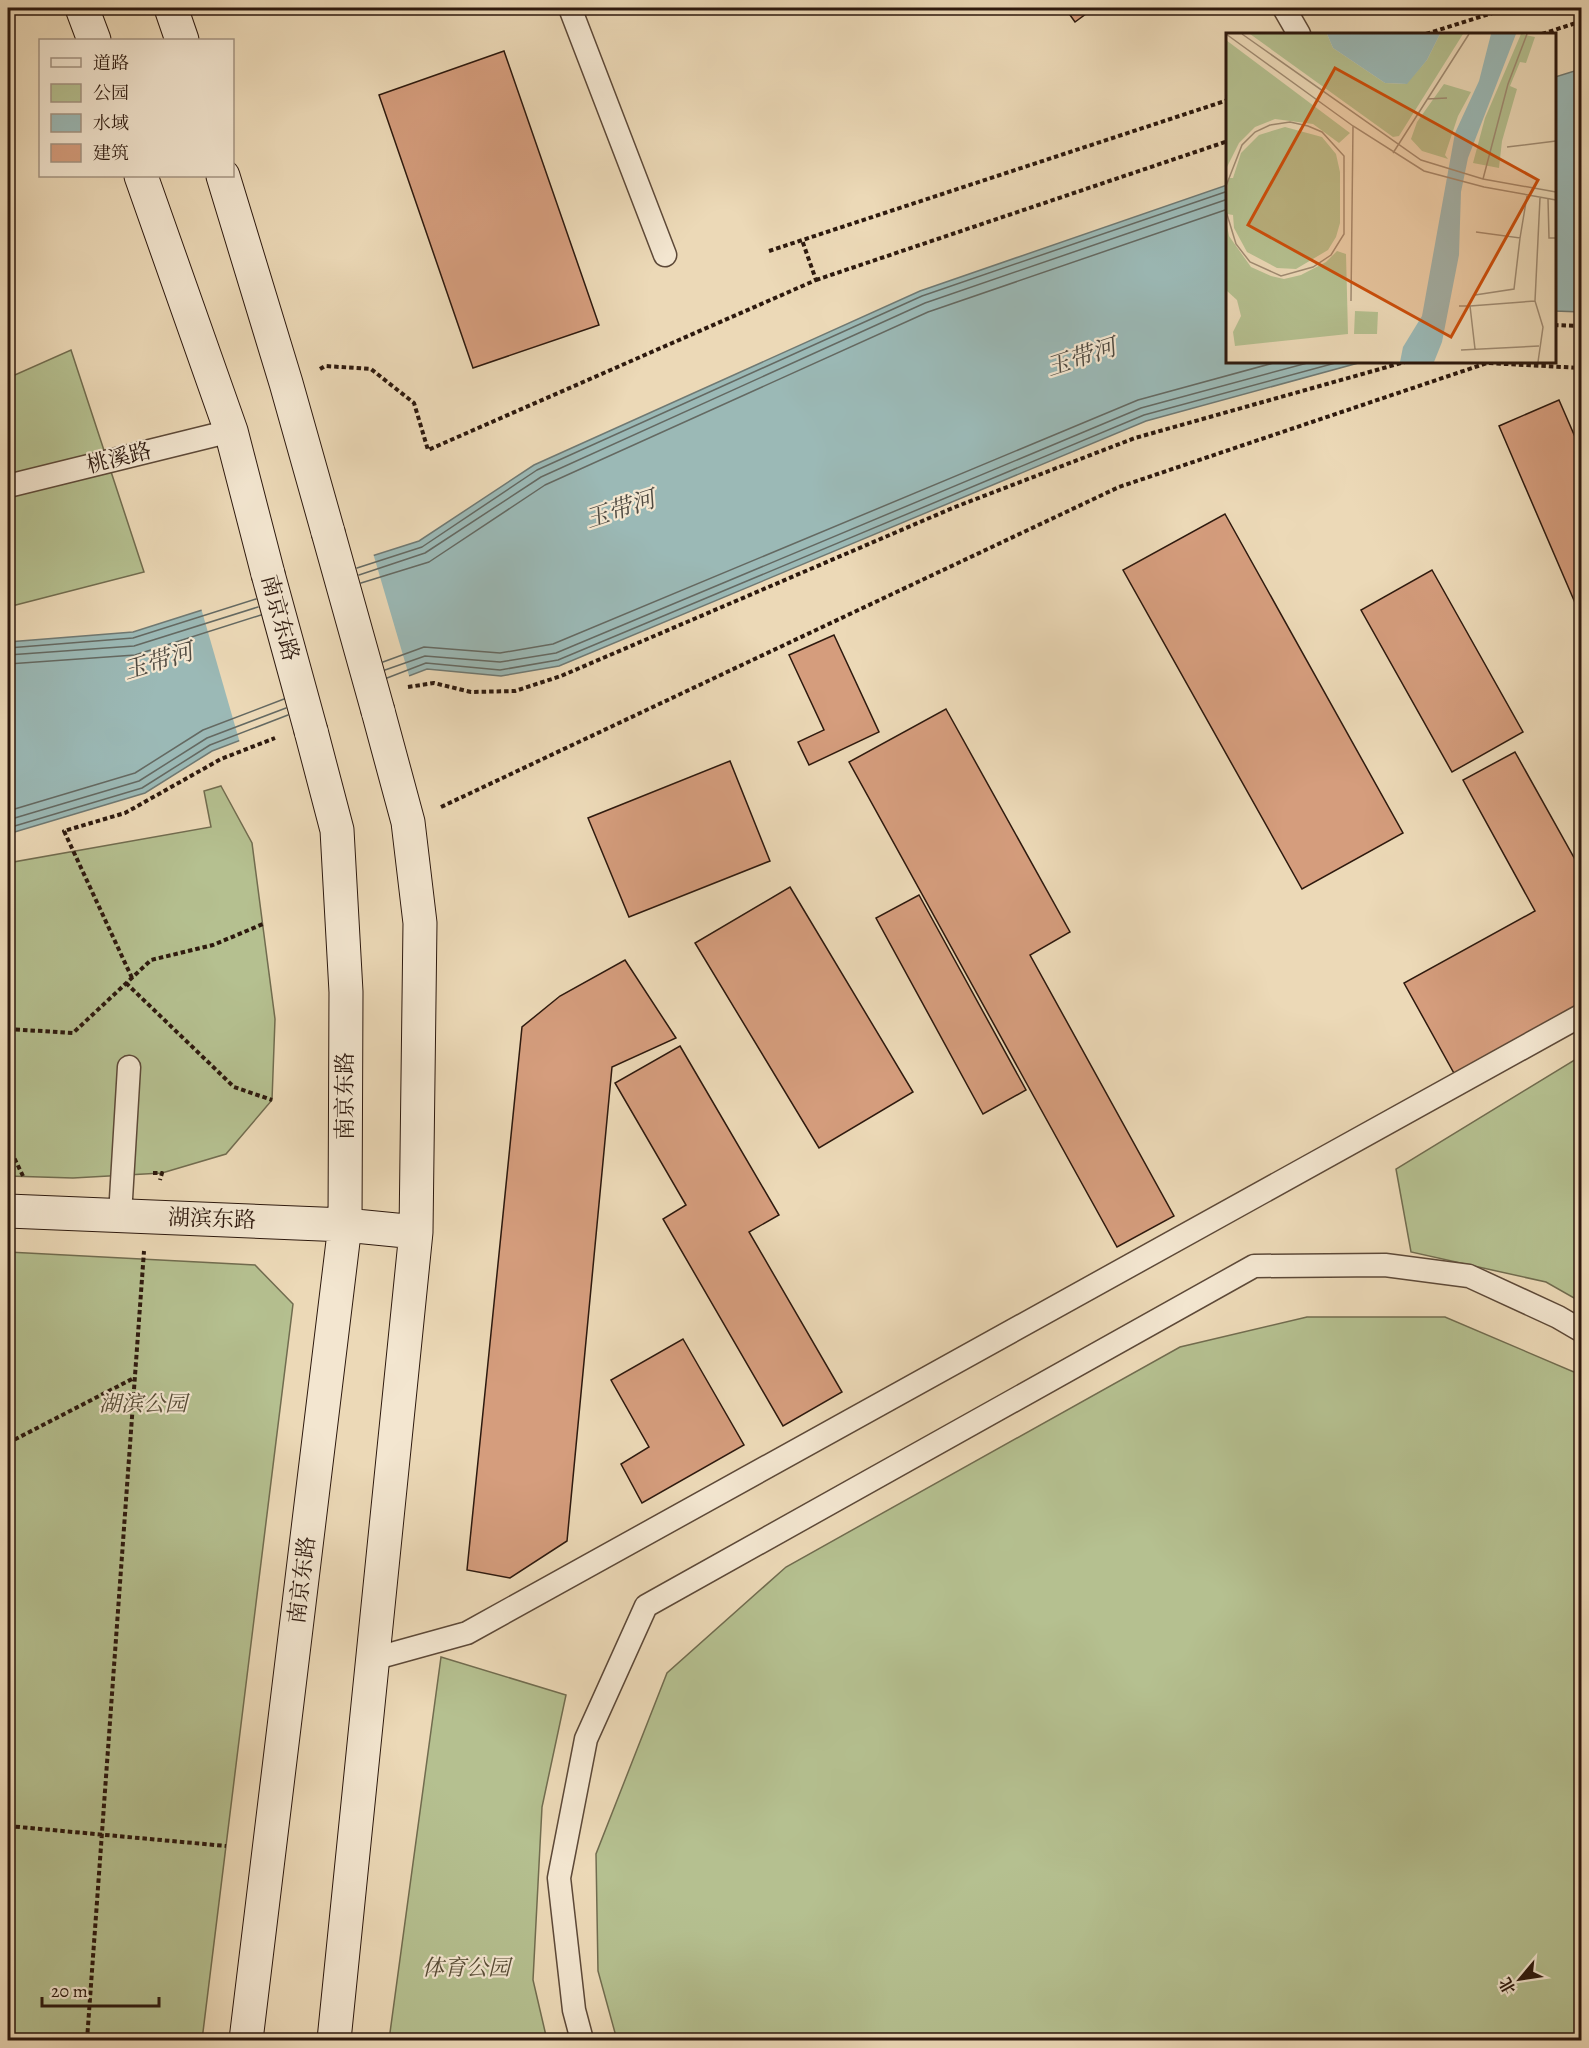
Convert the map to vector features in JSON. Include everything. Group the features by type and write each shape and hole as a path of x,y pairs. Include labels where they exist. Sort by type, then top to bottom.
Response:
{"main road":[{"path":"82,8 94,39"},
{"name":"南京东路","path":"141,177 231,430 337,830 346,992 345,1225 246,2040"},
{"path":"223,177 286,383 328,532 388,699 408,822 420,923 416,1232 334,2040"},
{"name":"湖滨东路","path":"8,1211 345,1225 416,1232"}],"lane":[{"path":"570,8 665,255"},
{"path":"1284,8 1298,33"},
{"name":"桃溪路","path":"8,486 231,430"},
{"path":"373,1659 467,1633 1581,1015"},
{"path":"129,1067 134,1216"},
{"path":"582,2040 573,2010 559,1878 586,1739 646,1606 1254,1266 1385,1265 1469,1276 1558,1317 1581,1331"}],"path":[{"path":"1429,33 1508,8"},
{"path":"1545,33 1581,21"},
{"path":"769,252 1226,100"},
{"path":"286,383 325,366 371,369 414,403 428,450 816,280 1226,141"},
{"path":"802,240 816,280"},
{"path":"1556,326 1581,326"},
{"path":"388,699 434,683 471,692 515,691 561,676 955,507 1135,438 1401,363"},
{"path":"408,822 1119,486 1487,363 1581,368"},
{"path":"132,978 64,831 125,813 221,759 277,737"},
{"path":"8,1029 73,1033 151,960 213,945 263,924"},
{"path":"126,983 234,1087 272,1100"},
{"path":"87,2040 134,1378 134,1216"},
{"path":"8,1443 134,1378"},
{"path":"8,1826 226,1846"}],"green space":[{"path":"71,350 144,572 8,607 8,378"},
{"path":"221,786 252,843 275,1019 272,1100 226,1154 162,1173 73,1178 8,1176 8,863 211,827 204,791"},
{"path":"1581,1056 1581,1302 1546,1282 1411,1252 1396,1169"},
{"name":"湖滨公园","path":"8,1252 255,1265 293,1304 202,2040 8,2040"},
{"path":"1307,1317 1445,1317 1581,1375 1581,2040 617,2040 598,1971 596,1854 667,1673 786,1567 1180,1347"},
{"name":"体育公园","path":"441,1657 566,1695 542,1807 533,1980 547,2040 389,2040"}],"water":[{"path":"1581,69 1581,312 1556,311 1556,77"},
{"name":"玉带河","path":"1226,185 1226,363 1358,363 1146,421 559,666 501,676 427,669 212,751 145,793 8,834 8,642 133,632 419,541 534,465 920,291"}],"pier":[{"path":"373,553 410,679 240,743 201,608"}],"building":[{"path":"1065,8 1094,8 1075,22"},
{"path":"504,51 599,325 473,368 379,95"},
{"path":"1559,400 1582,453 1582,619 1499,426"},
{"path":"1225,514 1403,833 1302,889 1123,570"},
{"path":"1432,570 1523,732 1452,772 1361,610"},
{"path":"834,635 879,732 809,765 798,742 824,730 789,655"},
{"path":"946,709 1070,932 1030,955 1174,1216 1117,1247 849,762"},
{"path":"1515,752 1582,872 1582,1005 1455,1075 1404,983 1535,911 1463,780"},
{"path":"730,761 770,861 629,917 588,818"},
{"path":"790,887 913,1092 819,1148 695,943"},
{"path":"919,895 1026,1090 983,1114 876,918"},
{"path":"625,960 676,1038 612,1067 567,1541 510,1578 467,1570 522,1027 560,996"},
{"path":"680,1046 779,1215 749,1232 842,1392 783,1426 663,1219 686,1205 615,1083"},
{"path":"683,1339 744,1445 642,1503 621,1464 649,1447 611,1380"}]}
